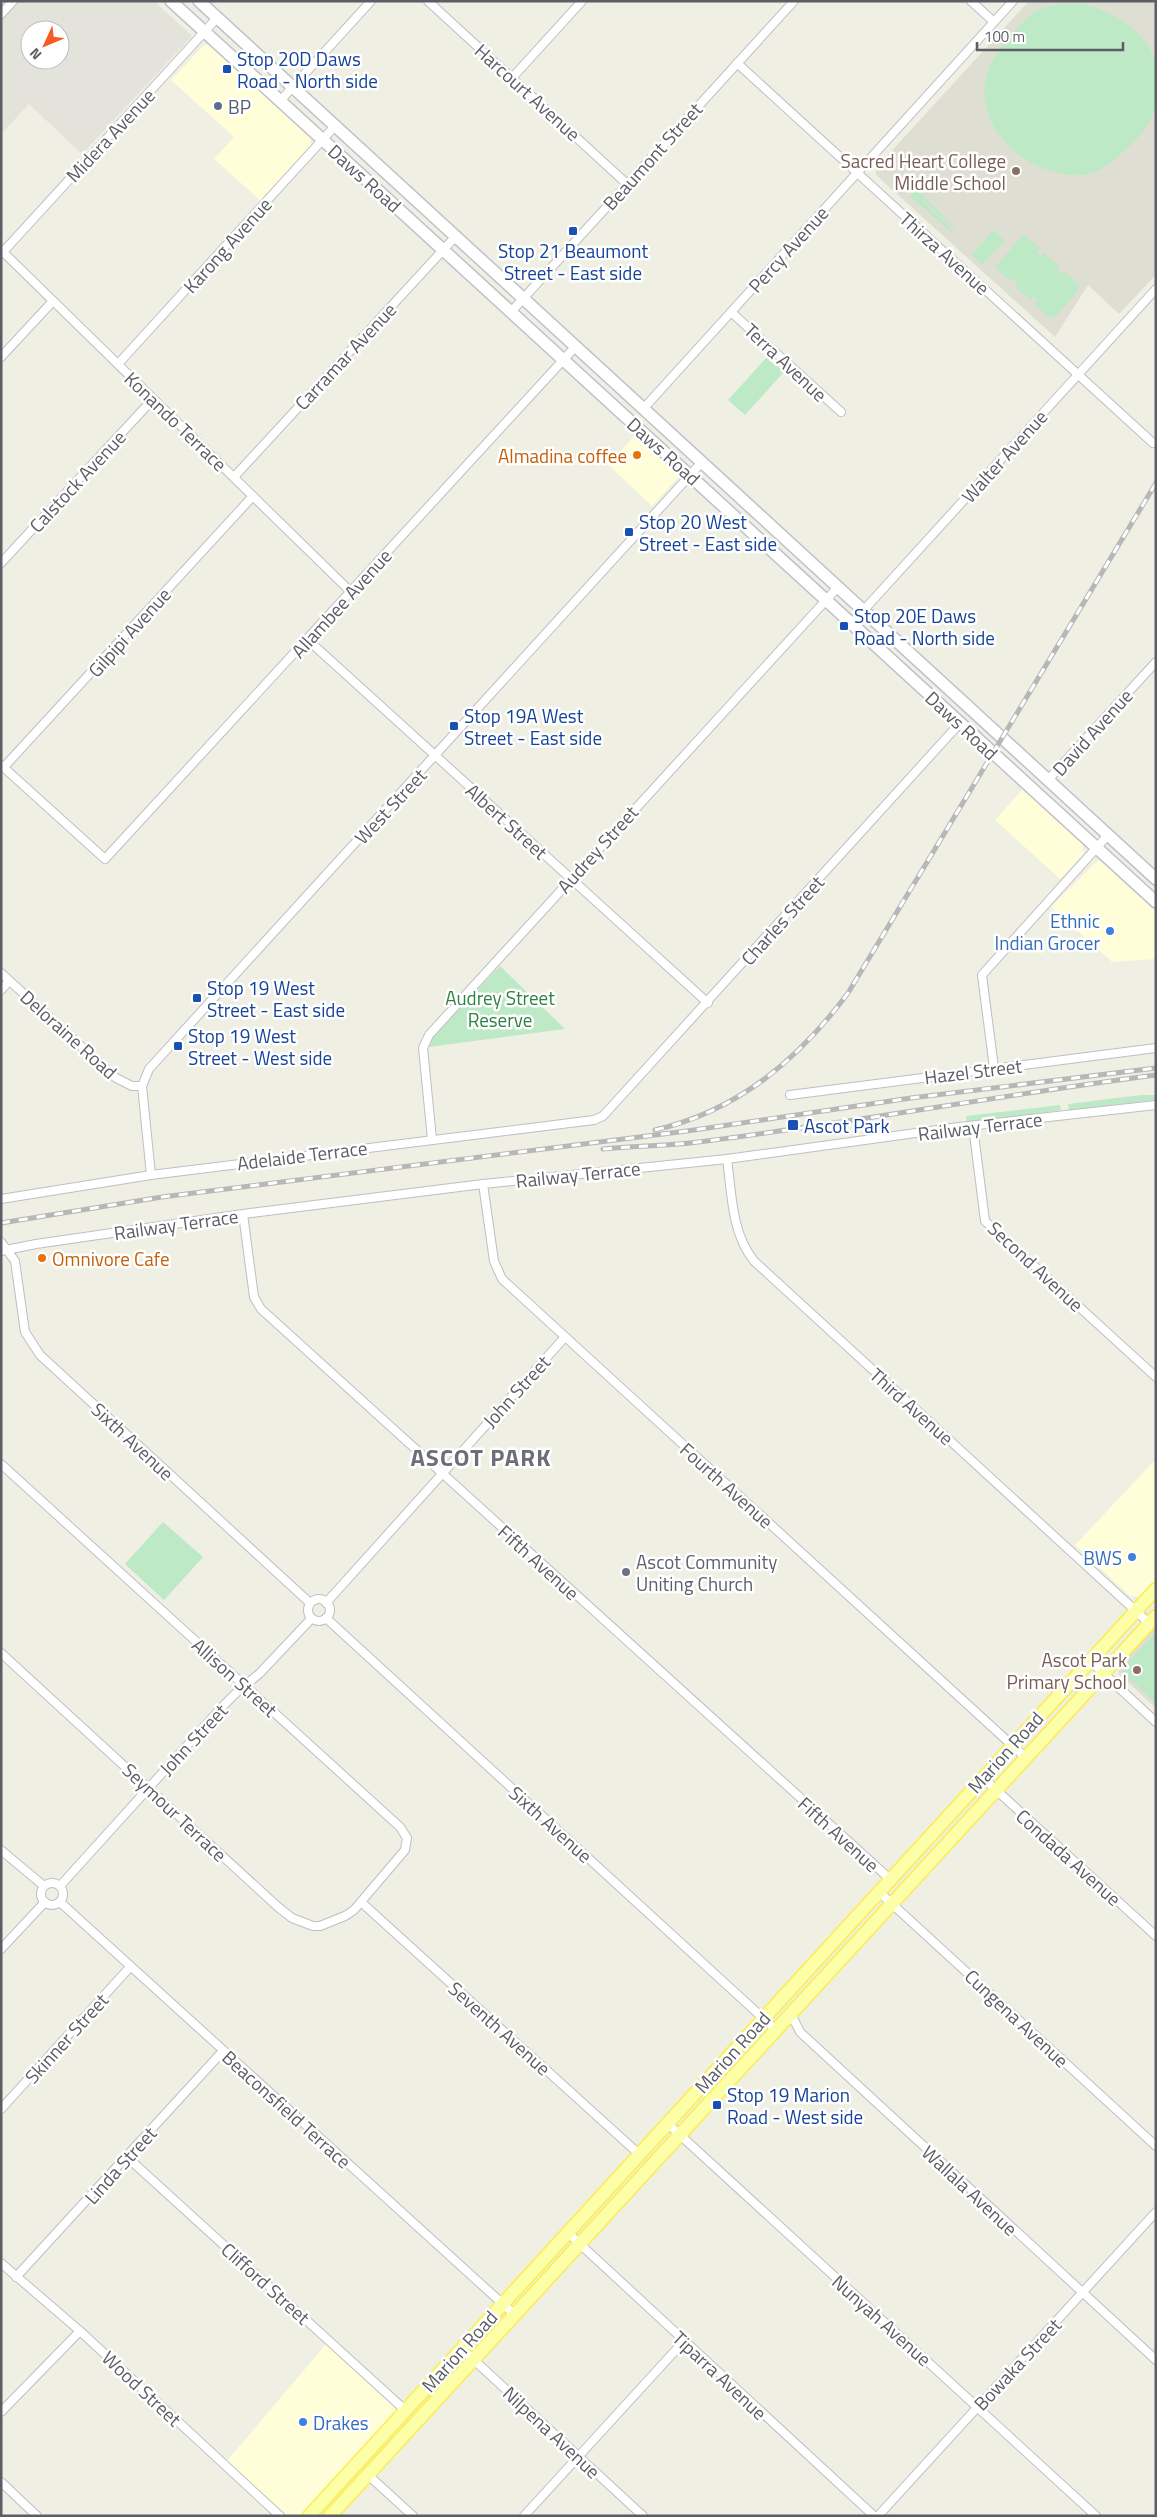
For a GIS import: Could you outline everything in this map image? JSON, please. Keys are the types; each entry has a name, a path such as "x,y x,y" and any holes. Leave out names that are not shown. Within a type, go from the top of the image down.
{"main road":[{"name":"Daws Road","path":"171,1 1156,902"},
{"name":"Daws Road","path":"198,1 524,297 1156,878"},
{"name":"Marion Road","path":"309,2516 982,1777 1156,1589"},
{"name":"Marion Road","path":"330,2516 1153,1620"},
{"path":"405,2410 407,2416 406,2432"}],"street":[{"path":"1,14 13,1"},
{"path":"280,101 371,1"},
{"name":"Harcourt Avenue","path":"428,1 627,184"},
{"path":"512,78 582,1"},
{"name":"Beaumont Street","path":"511,312 794,1"},
{"path":"971,1 994,22"},
{"name":"Percy Avenue","path":"644,408 1013,1"},
{"name":"Midera Avenue","path":"2,251 217,18"},
{"name":"Thirza Avenue","path":"737,63 1152,442"},
{"name":"Karong Avenue","path":"118,364 335,126"},
{"name":"Carramar Avenue","path":"234,477 456,236"},
{"name":"Konando Terrace","path":"2,251 351,592"},
{"name":"Walter Avenue","path":"852,623 1156,289"},
{"path":"1,357 53,301"},
{"name":"Terra Avenue","path":"731,312 841,412"},
{"name":"Allambee Avenue","path":"3,766 105,859 576,346"},
{"name":"Calstock Avenue","path":"1,563 153,398"},
{"name":"West Street","path":"142,1086 144,1077 157,1060 702,462"},
{"name":"Gilpipi Avenue","path":"3,766 253,496"},
{"name":"Audrey Street","path":"432,1139 423,1048 429,1035 570,878 838,587"},
{"name":"Albert Street","path":"308,640 708,1003"},
{"name":"David Avenue","path":"1048,780 1156,662"},
{"name":"Charles Street","path":"602,1116 708,1003 960,722"},
{"path":"994,1068 982,975 1108,835"},
{"name":"Deloraine Road","path":"1,973 116,1078 132,1086 142,1086"},
{"path":"1,990 9,981"},
{"name":"Hazel Street","path":"790,1095 1156,1048"},
{"path":"142,1086 151,1174"},
{"name":"Railway Terrace","path":"5,1250 244,1214 483,1184 728,1159 973,1126 1156,1105"},
{"name":"Adelaide Terrace","path":"1,1199 151,1174 594,1120 602,1116"},
{"name":"Second Avenue","path":"973,1126 985,1221 1156,1377"},
{"name":"Third Avenue","path":"728,1159 737,1230 743,1247 754,1261 1136,1610 1153,1620"},
{"name":"Fourth Avenue","path":"483,1184 494,1261 502,1279 1025,1758"},
{"name":"Fifth Avenue","path":"244,1214 254,1297 261,1309 890,1879"},
{"path":"1,1242 5,1250"},
{"name":"Sixth Avenue","path":"5,1250 17,1269 25,1332 40,1355 310,1603"},
{"name":"John Street","path":"326,1603 565,1337"},
{"name":"Allison Street","path":"1,1464 405,1832 408,1838 405,1850 361,1902"},
{"path":"318,1599 326,1603 330,1610 326,1618 320,1621 311,1618 307,1610 310,1603 318,1599"},
{"name":"John Street","path":"60,1886 221,1708 259,1674 311,1618"},
{"name":"Sixth Avenue","path":"326,1618 776,2030"},
{"name":"Seymour Terrace","path":"1,1653 292,1918 320,1926 349,1914 361,1902"},
{"path":"1089,1660 1156,1722"},
{"name":"Condada Avenue","path":"982,1777 1156,1936"},
{"path":"1,1850 44,1886"},
{"path":"53,1883 60,1886 63,1894 60,1902 53,1905 45,1902 41,1894 44,1886 53,1883"},
{"name":"Cungena Avenue","path":"878,1891 1156,2146"},
{"path":"1,1949 45,1902"},
{"name":"Beaconsfield Terrace","path":"60,1902 515,2315"},
{"name":"Seventh Avenue","path":"361,1902 639,2154"},
{"name":"Skinner Street","path":"1,2109 130,1967"},
{"name":"Wallala Avenue","path":"791,2014 800,2032 1156,2360"},
{"name":"Linda Street","path":"16,2277 127,2158 222,2051"},
{"name":"Nunyah Avenue","path":"667,2123 1096,2516"},
{"name":"Clifford Street","path":"127,2158 405,2410"},
{"name":"Bowaka Street","path":"878,2516 1156,2212"},
{"name":"Tiparra Avenue","path":"567,2232 874,2516"},
{"name":"Wood Street","path":"1,2263 80,2331 280,2516"},
{"path":"1,2412 80,2331"},
{"path":"524,2516 684,2341"},
{"name":"Nilpena Avenue","path":"461,2348 643,2516"},
{"path":"367,2474 413,2516"},
{"path":"1,2482 38,2516"}],"shaded area":[{"path":"18,1 154,1 192,36 82,154 29,104 1,134 1,20"},
{"name":"Sacred Heart College Middle School","path":"1029,1 1156,1 1156,275 1119,314 1088,285 1055,337 876,175 876,168"},
{"path":"211,44 310,135 311,145 261,201 214,159 234,137 171,80 204,45"},
{"path":"636,434 676,471 678,478 652,506 608,465"},
{"path":"1023,789 1082,843 1084,853 1060,879 995,820"},
{"path":"1098,860 1103,862 1156,910 1156,959 1112,962 1051,907"},
{"path":"1154,1461 1156,1463 1156,1581 1140,1597 1130,1596 1075,1545"},
{"name":"Ascot Park Primary School","path":"1156,1626 1156,1708 1119,1674 1118,1666"},
{"path":"328,2342 402,2413 305,2516 285,2516 226,2462"}],"green space":[{"path":"1082,3 1104,11 1126,23 1144,40 1151,50 1156,64 1156,101 1154,113 1146,127 1118,156 1093,173 1073,175 1052,171 1033,164 1007,144 989,118 984,90 986,76 998,51 1029,16 1037,10 1048,7"},
{"path":"917,189 955,227 923,202 953,230 951,232 910,196"},
{"path":"994,230 1005,241 982,265 971,255"},
{"path":"1024,234 1040,248 1037,252 1041,256 1044,253 1060,268 1058,271 1061,274 1064,271 1080,286 1077,289 1078,291 1055,317 1053,315 1050,318 1034,304 1037,300 1034,297 1030,300 1014,286 1018,282 1014,278 1010,281 995,267"},
{"path":"767,357 784,372 745,415 728,400"},
{"name":"Audrey Street Reserve","path":"500,966 565,1029 428,1047 431,1038"},
{"path":"1141,1095 1156,1095 1156,1100 1069,1110 1068,1104"},
{"path":"1060,1105 1061,1110 967,1123 966,1116"},
{"path":"163,1522 203,1557 164,1600 125,1564"},
{"name":"Ascot Park Primary School","path":"1156,1632 1156,1704 1121,1670"}],"railway":[{"path":"655,1130 713,1110 740,1096 764,1079 809,1040 848,993 1156,483"},
{"path":"1,1223 162,1197 687,1131 911,1098 1156,1068"},
{"path":"603,1149 679,1144 748,1135 1156,1075"}],"place":[{"name":"Stop 20D Daws Road - North side","path":"227,69"},
{"name":"BP","path":"218,106"},
{"name":"Sacred Heart College Middle School","path":"1016,171"},
{"name":"Stop 21 Beaumont Street - East side","path":"573,231"},
{"name":"Almadina coffee","path":"637,455"},
{"name":"Stop 20 West Street - East side","path":"629,532"},
{"name":"Stop 20E Daws Road - North side","path":"844,626"},
{"name":"Stop 19A West Street - East side","path":"454,726"},
{"name":"Ethnic Indian Grocer","path":"1110,931"},
{"name":"Stop 19 West Street - East side","path":"197,998"},
{"name":"Stop 19 West Street - West side","path":"178,1046"},
{"name":"Ascot Park","path":"793,1125"},
{"name":"Omnivore Cafe","path":"42,1258"},
{"name":"BWS","path":"1132,1557"},
{"name":"Ascot Community Uniting Church","path":"626,1572"},
{"name":"Ascot Park Primary School","path":"1137,1670"},
{"name":"Stop 19 Marion Road - West side","path":"717,2105"},
{"name":"Drakes","path":"303,2422"}],"district":[{"name":"ASCOT PARK","path":"481,1457"}]}
